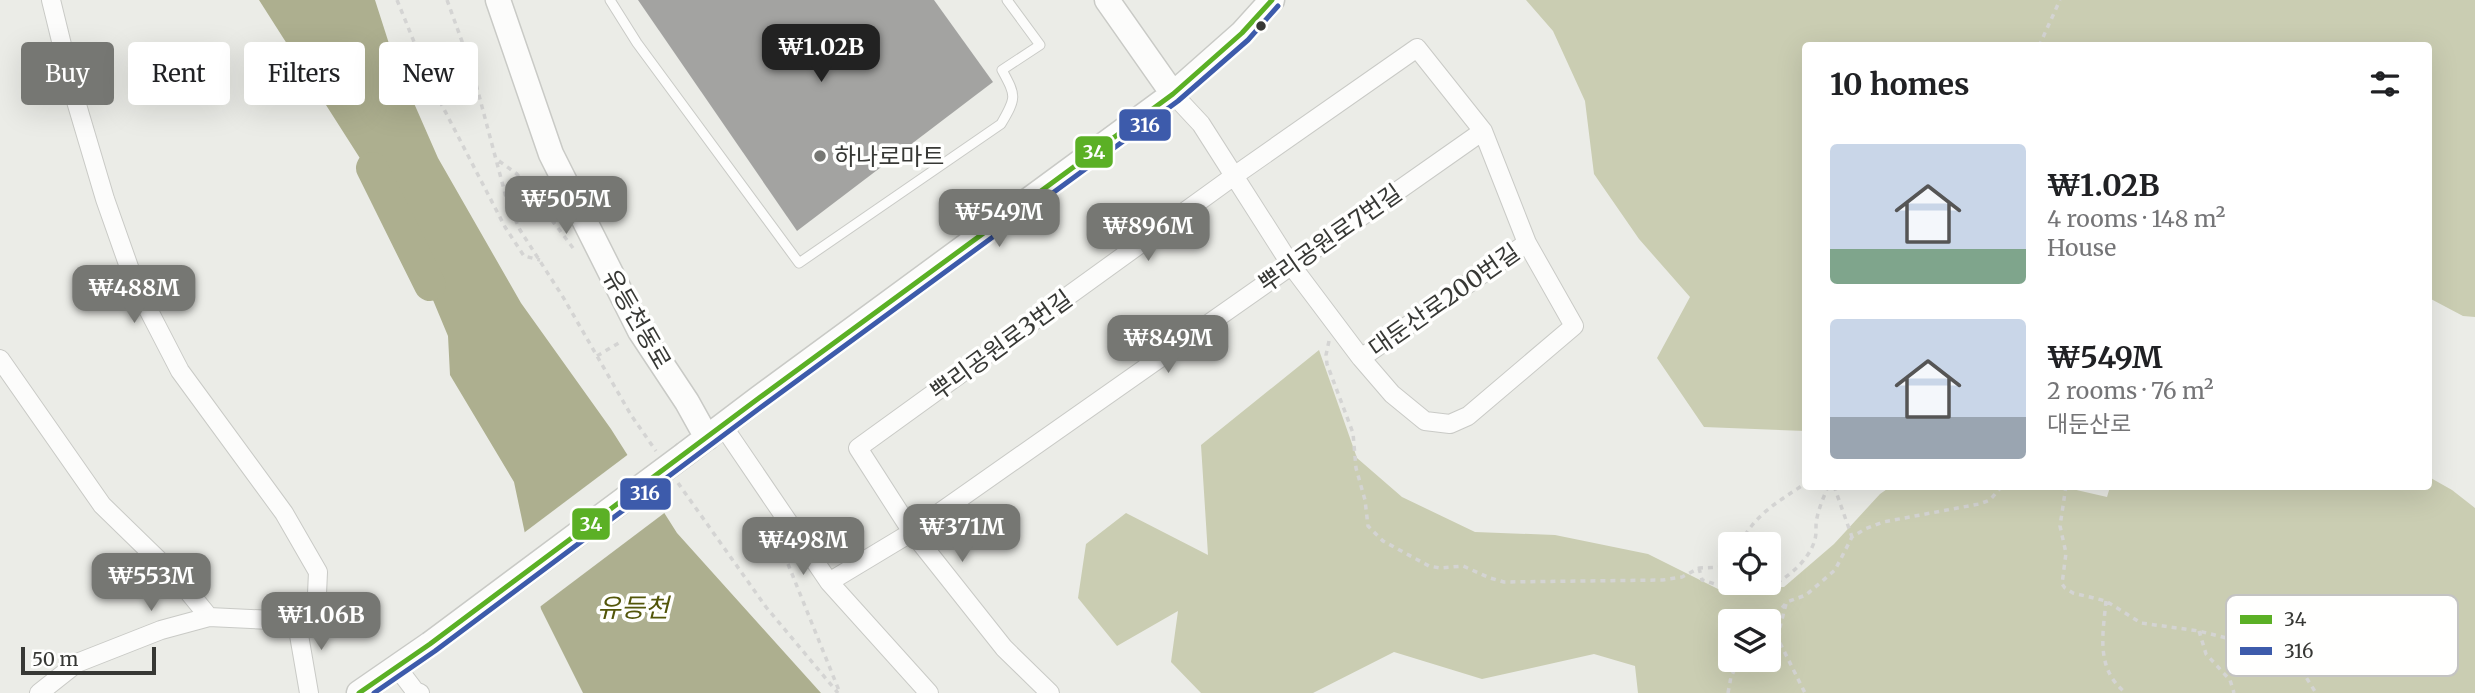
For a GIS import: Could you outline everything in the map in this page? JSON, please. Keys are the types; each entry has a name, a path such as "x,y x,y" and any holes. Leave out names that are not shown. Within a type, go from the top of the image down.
{"main road":[{"name":"유등천동로","path":"498,0 551,154 640,331 687,402 715,432"},
{"path":"1107,0 1173,94"},
{"path":"359,693 430,644 1173,94 1205,69 1272,0"}],"street":[{"path":"39,693 77,663 160,630 209,617 294,621 310,610 317,594 318,572 284,513 180,371 135,284 105,199 75,98 51,0"},
{"name":"대둔산로200번길","path":"1173,94 1201,124 1291,265 1361,358 1392,394 1425,421 1450,424 1468,416 1574,326 1527,243 1483,131 1417,48"},
{"name":"뿌리공원로3번길","path":"912,532 858,448 1234,176 1417,48"},
{"name":"뿌리공원로7번길","path":"829,582 912,532 1483,131"},
{"name":"대둔산로200번길","path":"1361,358 1527,243"},
{"path":"0,359 102,505 178,579 209,617"},
{"path":"715,432 829,582 929,693"},
{"path":"912,532 1004,648 1050,693"},
{"path":"294,621 309,693"},
{"path":"396,666 417,692"}],"lane":[{"path":"610,0 637,43 799,262 1002,124 1012,107 1014,92 1002,70 1040,45 1007,0"}],"path":[{"path":"397,0 432,86 505,227 524,256 540,260"},
{"path":"447,0 472,69 507,201 520,230"},
{"path":"2041,42 2060,0"},
{"path":"497,160 517,174 576,252"},
{"path":"1337,325 1327,346 1327,365 1353,433 1356,468 1365,500 1368,526 1382,541 1429,566 1463,566 1504,582 1663,580 1682,577 1699,569 1718,569"},
{"path":"597,356 640,331"},
{"path":"1746,532 1758,516 1802,486"},
{"path":"1699,569 1702,580 1751,591 1792,572 1808,557 1815,540 1817,517 1827,490"},
{"path":"1835,490 1852,537"},
{"path":"1781,609 1787,602 1806,594 1835,570 1852,537 1883,522 1979,504 1990,500 1999,490"},
{"path":"2065,490 2060,526 2066,553 2062,584 2065,588 2073,593 2106,601 2141,623 2199,631 2226,638"},
{"path":"789,564 840,693"},
{"path":"2106,601 2102,654 2111,677 2126,693"},
{"path":"1787,602 1779,641 1805,693"},
{"path":"2199,631 2206,654 2226,676"},
{"path":"1728,693 1733,672"},
{"path":"2226,676 2234,693"},
{"path":"2305,676 2316,693"}],"shaded area":[{"path":"1526,0 2475,0 2475,317 2463,316 2432,300 2432,42 1802,42 1802,431 1704,427 1657,358 1690,297 1639,239 1594,174 1585,101 1553,31"},
{"path":"1319,350 1357,458 1402,497 1475,532 1555,535 1648,554 1718,589 1718,595 1781,595 1781,587 1834,544 1886,490 2076,490 2107,497 2109,490 2432,490 2432,479 2475,508 2475,693 1638,693 1635,666 1594,654 1482,679 1394,652 1313,693 1201,693 1171,662 1178,611 1117,646 1078,598 1086,544 1126,513 1208,555 1201,445"}],"water":[{"name":"유등천","path":"259,0 375,0 388,42 379,42 379,105 415,105 438,158 521,303 611,429 677,533 821,693 583,693 541,609 514,482 450,375 448,336 400,221 326,105 365,105 365,42 286,42"}],"pier":[{"path":"630,453 667,511 537,609 521,535"}],"building":[{"name":"하나로마트","path":"638,0 934,0 993,82 797,231"}],"waterway":[{"name":"유등천","path":"372,168 430,285"}],"transit line":[{"name":"34","path":"359,693 430,644 1173,94 1242,33 1272,0"},
{"name":"316","path":"374,693 435,651 1178,101 1248,40 1278,6"}],"place":[{"name":"하나로마트","path":"820,156"}]}
